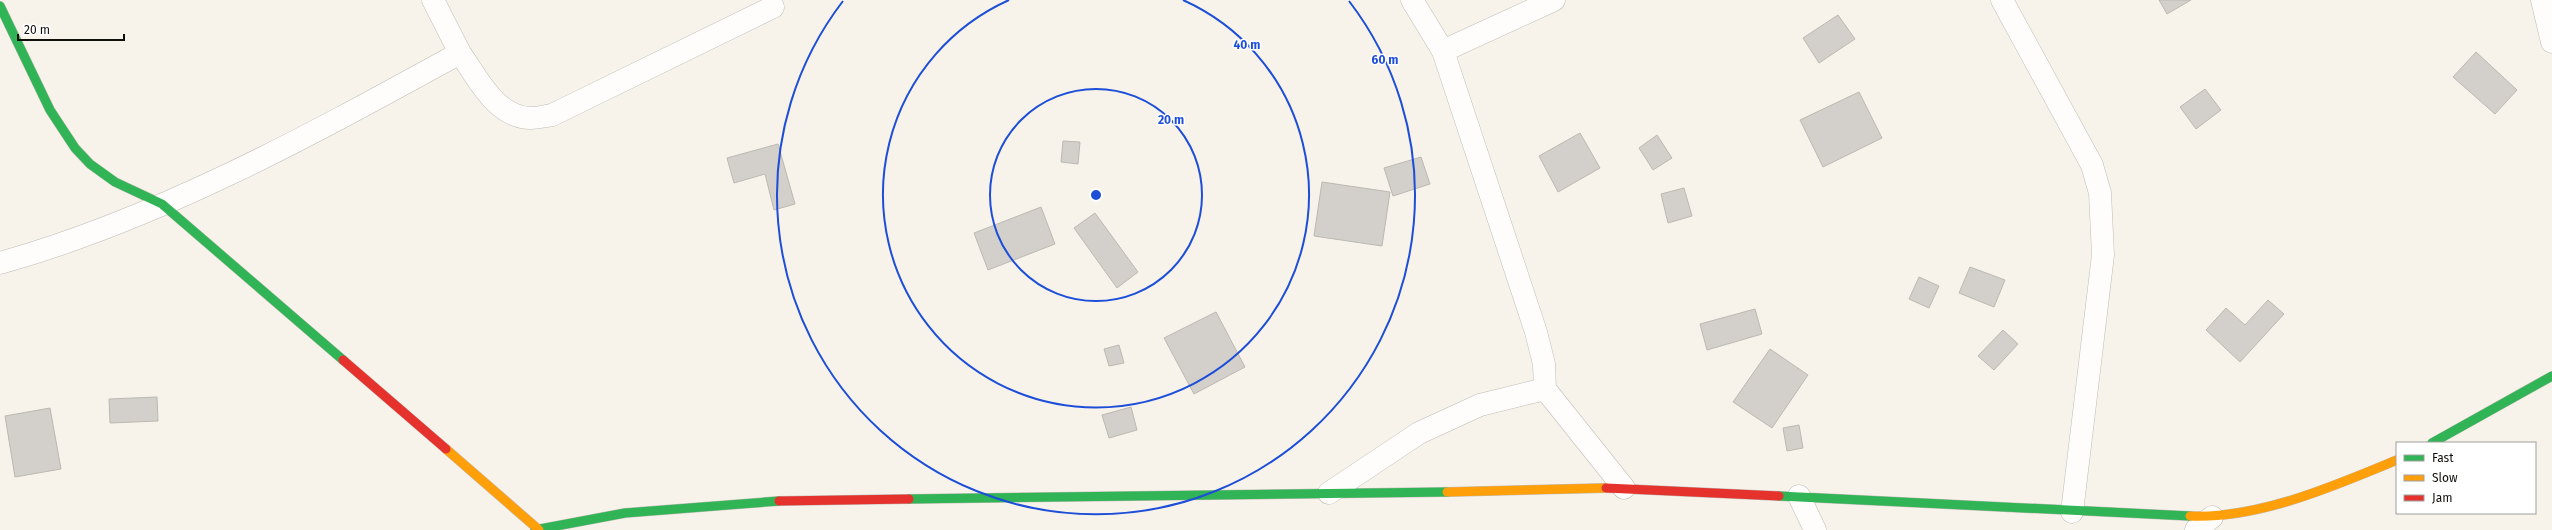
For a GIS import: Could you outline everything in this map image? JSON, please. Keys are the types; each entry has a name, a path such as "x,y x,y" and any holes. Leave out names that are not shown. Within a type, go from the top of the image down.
{"street":[{"path":"433,0 460,53 492,99 511,113 530,118 552,115 773,7"},
{"path":"1412,0 1443,51 1536,332 1544,364 1545,389 1624,488"},
{"path":"1443,51 1554,0"},
{"path":"2002,0 2092,165 2100,193 2103,255 2072,512"},
{"path":"2542,0 2552,42"},
{"path":"0,6 48,108 90,164 117,184 162,204 538,530 625,513 791,500 1476,492 1624,488 1799,496 2072,512 2204,524 2324,490 2396,460"},
{"path":"0,263 110,226 162,204 315,132 460,53"},
{"path":"2434,442 2552,376"},
{"path":"1329,493 1419,433 1480,405 1545,389"},
{"path":"1799,496 1815,530"}],"building":[{"path":"2159,0 2191,0 2167,14"},
{"path":"1838,15 1855,39 1819,63 1803,38"},
{"path":"2476,52 2517,90 2495,114 2453,77"},
{"path":"2205,89 2221,110 2196,129 2180,107"},
{"path":"1859,92 1882,138 1823,167 1800,120"},
{"path":"1580,133 1600,168 1558,192 1539,156"},
{"path":"1657,135 1672,158 1653,170 1639,148"},
{"path":"1063,141 1080,142 1078,164 1061,162"},
{"path":"778,144 795,204 774,210 765,174 734,183 727,158"},
{"path":"1421,157 1430,184 1393,196 1384,168"},
{"path":"1322,182 1390,192 1382,246 1314,236"},
{"path":"1684,188 1692,216 1668,223 1661,194"},
{"path":"1041,207 1055,244 988,270 974,233"},
{"path":"1095,213 1138,272 1117,288 1074,228"},
{"path":"1970,267 2005,280 1994,307 1959,293"},
{"path":"1919,277 1939,286 1929,308 1909,299"},
{"path":"2268,300 2284,314 2240,362 2206,330 2226,308 2245,325"},
{"path":"1755,309 1762,334 1707,350 1700,324"},
{"path":"1216,312 1245,367 1194,394 1164,338"},
{"path":"2003,330 2018,344 1994,370 1978,356"},
{"path":"1119,345 1124,363 1109,366 1104,349"},
{"path":"1770,349 1808,375 1772,428 1733,402"},
{"path":"157,397 158,421 110,423 109,399"},
{"path":"1131,407 1137,430 1109,438 1102,415"},
{"path":"50,408 61,469 15,477 5,416"},
{"path":"1799,425 1803,448 1787,451 1783,428"}],"traffic: fast":[{"path":"0,6 50,110 75,148 90,164 115,182 162,204 343,360"},
{"path":"2434,442 2552,376"},
{"path":"909,499 1447,492"},
{"path":"1779,496 2190,516"},
{"path":"535,530 625,513 779,501"}],"traffic: slow":[{"path":"446,449 539,530"},
{"path":"2190,516 2216,516 2243,512 2296,499 2396,460"},
{"path":"1447,492 1606,488"}],"traffic: jam":[{"path":"343,360 446,449"},
{"path":"1606,488 1779,496"},
{"path":"779,501 909,499"}]}
